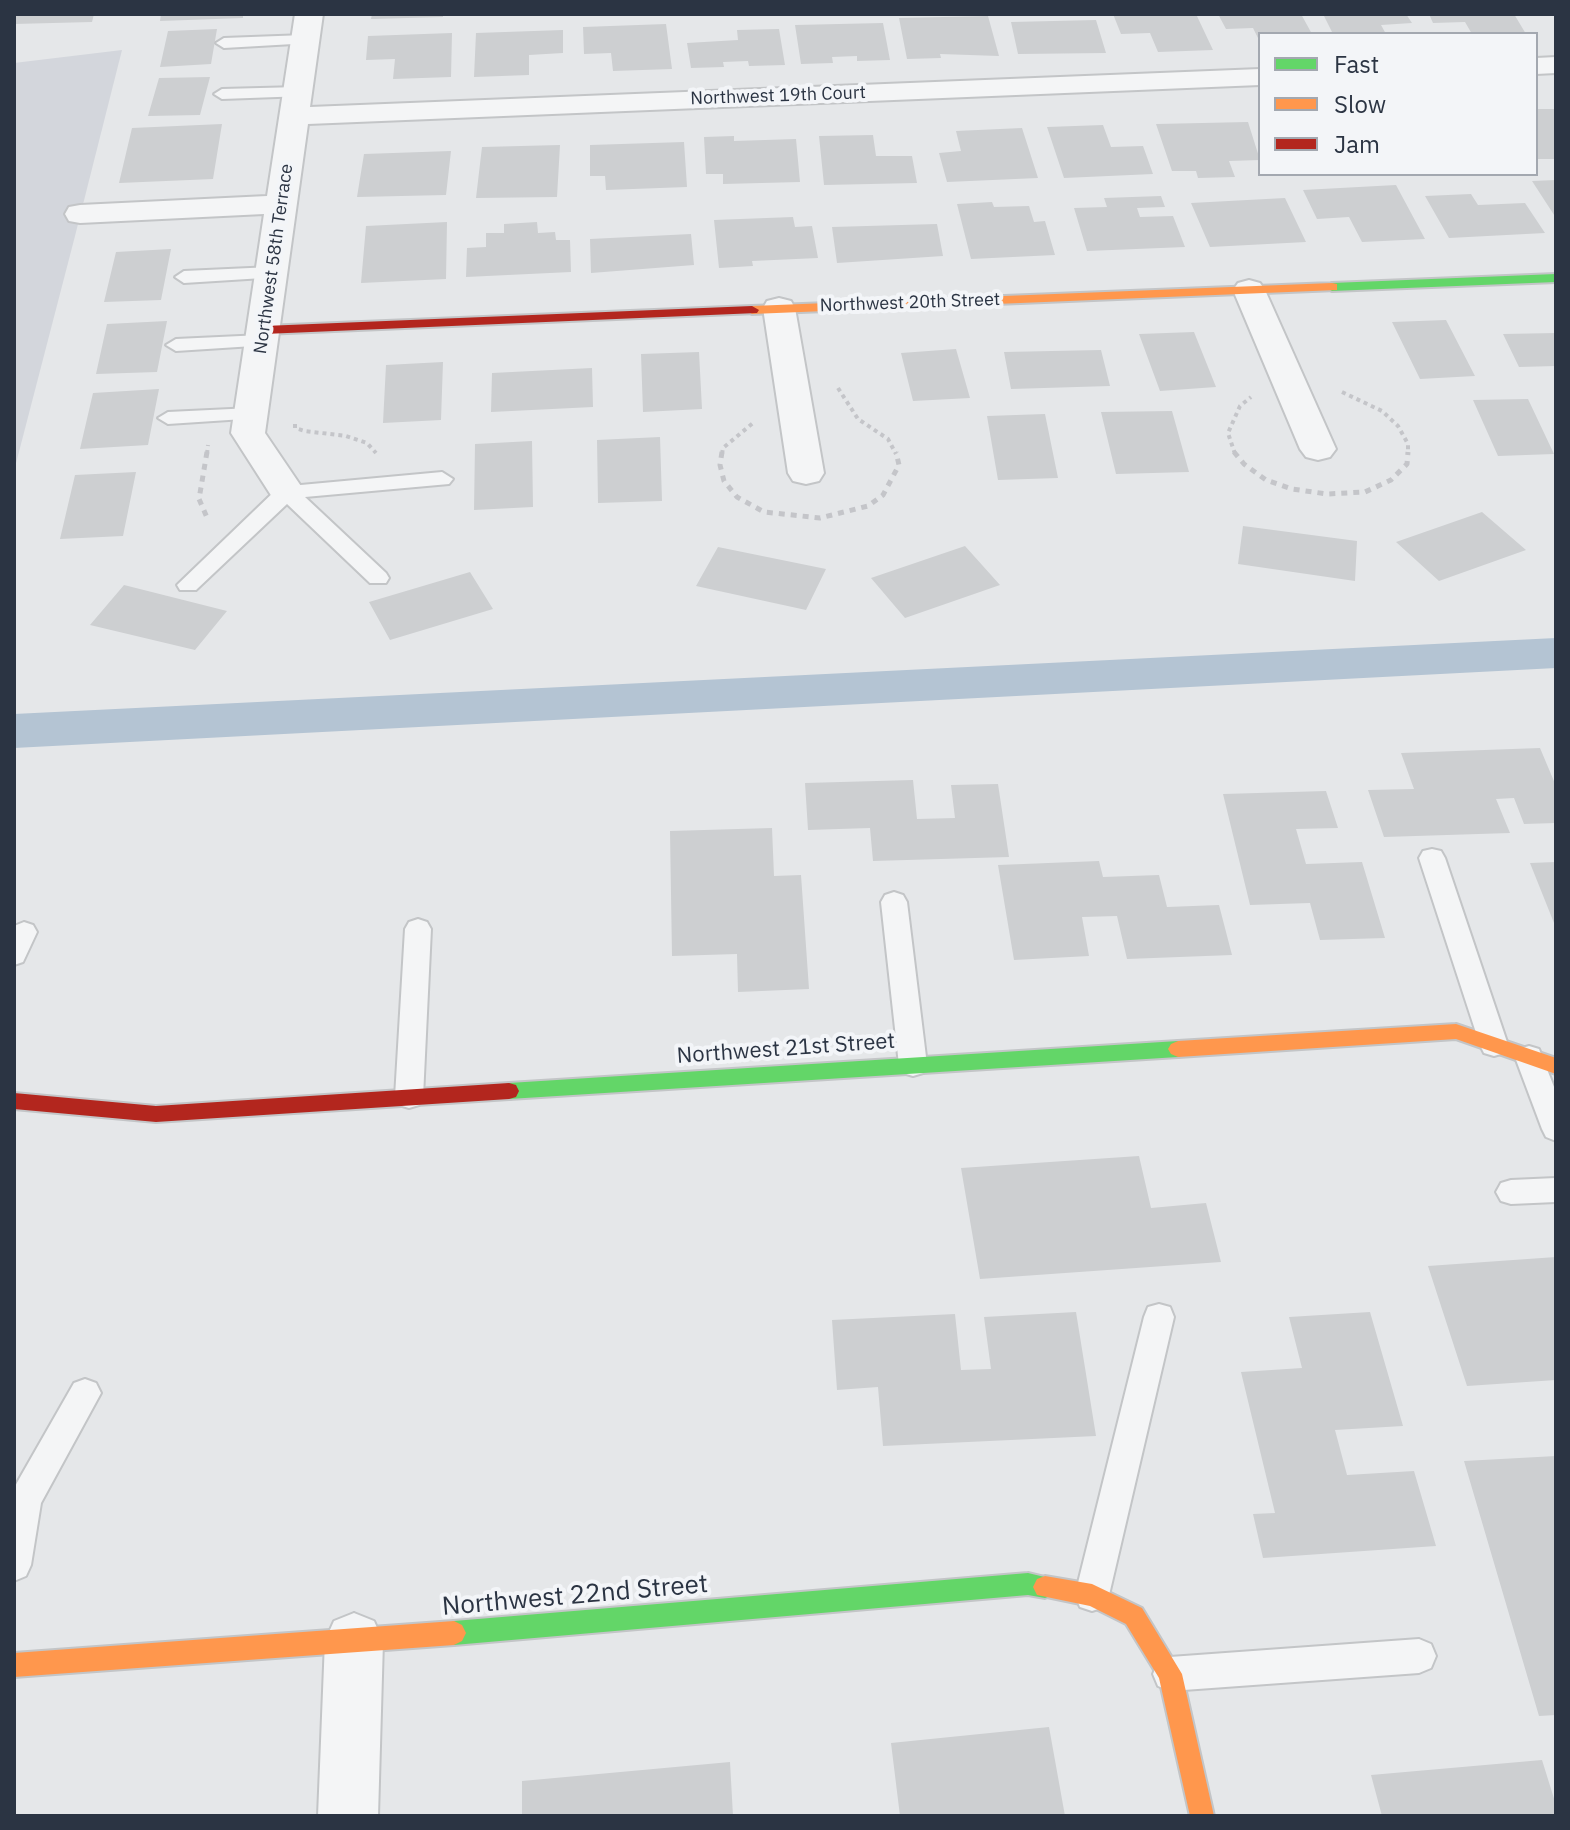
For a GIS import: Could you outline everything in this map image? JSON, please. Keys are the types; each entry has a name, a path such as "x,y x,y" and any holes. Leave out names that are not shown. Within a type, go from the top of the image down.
{"street":[{"name":"Northwest 58th Terrace","path":"287,492 248,433 307,27"},
{"name":"Northwest 19th Court","path":"297,104 1258,77"},
{"path":"80,214 283,204"},
{"name":"Northwest 20th Street","path":"263,335 779,308 1556,278"},
{"path":"1249,290 1318,449"},
{"path":"779,308 803,457"},
{"name":"Northwest 21st Street","path":"14,1101 156,1114 1456,1031 1556,1066"},
{"name":"Northwest 22nd Street","path":"14,1665 354,1641 1028,1584 1092,1595 1134,1616 1170,1674"},
{"path":"348,1816 354,1641"},
{"path":"1170,1674 1202,1816"}],"lane":[{"path":"224,43 307,27"},
{"path":"222,94 297,104"},
{"path":"184,277 272,273"},
{"path":"176,345 263,335"},
{"path":"168,418 252,414"},
{"path":"188,585 287,492 442,479"},
{"path":"287,492 378,578"},
{"path":"1432,858 1494,1045"},
{"path":"894,902 913,1065"},
{"path":"409,1097 418,929"},
{"path":"1529,1057 1556,1129"},
{"path":"1511,1192 1556,1190"},
{"path":"1092,1595 1159,1317"},
{"path":"14,1565 25,1500 85,1393"},
{"path":"1170,1674 1419,1656"}],"path":[{"path":"803,457 777,442 754,422 723,448 720,465 724,481 737,497 764,512 820,518 868,506 883,495 893,481 899,465 896,452 888,439 858,419 844,401 834,379"},
{"path":"1334,383 1344,394 1382,411 1398,426 1408,444 1407,464 1391,480 1365,492 1327,494 1292,489 1266,480 1244,464 1233,451 1228,433 1240,406 1256,390 1291,389 1334,383"},
{"path":"212,415 199,499 205,517 223,533 237,539"},
{"path":"295,421 295,428 346,436 367,443 378,455 380,484"}],"shaded area":[{"path":"122,50 75,236 14,471 14,63"}],"building":[{"path":"14,14 94,14 92,22 14,24"},
{"path":"161,14 243,14 243,18 160,21"},
{"path":"372,14 443,14 443,17 371,19"},
{"path":"1113,14 1196,14 1213,50 1158,52 1150,33 1121,34"},
{"path":"1218,14 1301,14 1311,32 1258,32 1258,38 1253,28 1226,29"},
{"path":"1323,14 1406,14 1412,23 1381,25 1385,32 1332,32"},
{"path":"1429,14 1514,14 1525,32 1471,32 1465,22 1433,23"},
{"path":"988,16 999,56 940,54 941,58 907,59 899,18"},
{"path":"1096,20 1106,53 1018,54 1011,22"},
{"path":"883,23 890,60 857,61 857,56 832,57 833,63 801,64 795,25"},
{"path":"666,24 672,69 613,71 611,53 584,54 583,27"},
{"path":"217,29 211,64 160,67 168,31"},
{"path":"779,29 785,65 749,66 748,61 723,62 724,67 691,68 687,43 738,40 737,30"},
{"path":"563,30 563,53 529,55 529,75 474,77 476,33"},
{"path":"452,33 451,77 393,79 395,59 366,60 368,36"},
{"path":"210,77 200,115 148,116 159,78"},
{"path":"1538,109 1556,109 1556,159 1538,159"},
{"path":"1248,122 1258,160 1229,161 1235,177 1198,178 1196,171 1172,171 1156,124"},
{"path":"222,124 213,179 119,183 132,128"},
{"path":"1103,125 1111,147 1143,146 1153,174 1064,178 1047,127"},
{"path":"1022,128 1038,178 947,182 939,153 961,151 956,131"},
{"path":"873,135 876,156 912,156 917,183 824,185 819,136"},
{"path":"734,136 734,141 796,139 800,182 723,184 723,174 706,174 704,137"},
{"path":"684,142 687,187 606,190 605,176 590,176 590,145"},
{"path":"560,145 557,197 476,198 482,147"},
{"path":"451,151 446,195 357,197 364,154"},
{"path":"1556,180 1556,218 1532,181"},
{"path":"1396,185 1425,239 1362,242 1349,217 1317,219 1303,190"},
{"path":"1471,194 1478,205 1525,203 1545,233 1449,238 1425,196"},
{"path":"1161,196 1165,207 1137,208 1140,217 1173,216 1185,247 1087,251 1074,208 1107,207 1104,198"},
{"path":"1285,198 1306,242 1210,247 1191,203"},
{"path":"992,202 994,207 1029,206 1034,222 1045,221 1055,255 971,259 957,204"},
{"path":"793,217 795,227 812,226 818,258 752,261 753,266 719,268 714,220"},
{"path":"447,222 446,279 361,283 366,226"},
{"path":"537,222 538,233 555,232 556,240 570,240 571,272 466,277 467,248 486,247 486,233 504,233 504,224"},
{"path":"937,224 943,256 837,263 832,227"},
{"path":"691,234 694,265 591,273 590,239"},
{"path":"171,249 161,300 104,302 116,252"},
{"path":"1446,320 1475,376 1420,379 1392,322"},
{"path":"167,321 157,372 96,374 107,324"},
{"path":"1194,332 1216,387 1160,391 1139,334"},
{"path":"1556,333 1556,366 1519,367 1503,334"},
{"path":"956,349 970,398 913,401 901,353"},
{"path":"1101,350 1110,386 1011,389 1004,352"},
{"path":"699,352 702,409 643,412 641,354"},
{"path":"443,362 441,420 383,423 386,365"},
{"path":"592,368 593,407 491,412 492,373"},
{"path":"159,389 148,445 80,449 93,393"},
{"path":"1528,399 1554,454 1498,456 1473,400"},
{"path":"1172,411 1189,472 1116,474 1101,412"},
{"path":"1045,414 1058,478 998,480 987,416"},
{"path":"660,437 662,501 598,503 597,440"},
{"path":"532,441 533,507 474,510 475,444"},
{"path":"136,472 123,536 60,539 75,475"},
{"path":"1482,512 1526,550 1439,581 1396,542"},
{"path":"1243,526 1357,541 1355,581 1238,564"},
{"path":"965,546 1000,585 905,618 871,578"},
{"path":"718,547 826,569 806,610 696,586"},
{"path":"470,572 493,609 390,640 369,602"},
{"path":"124,585 227,611 195,650 90,625"},
{"path":"1540,748 1556,786 1556,823 1524,824 1514,798 1496,799 1510,833 1384,837 1368,790 1414,789 1401,753"},
{"path":"913,780 917,819 955,818 951,785 998,784 1009,857 873,861 870,828 808,830 805,783"},
{"path":"1326,791 1338,828 1296,829 1306,864 1362,862 1385,938 1320,940 1310,903 1250,905 1223,794"},
{"path":"772,828 774,876 801,875 809,989 738,992 737,954 672,956 670,831"},
{"path":"1099,861 1103,877 1159,875 1167,907 1219,905 1232,955 1127,959 1117,916 1082,917 1089,956 1014,960 998,865"},
{"path":"1556,862 1556,928 1530,863"},
{"path":"1139,1156 1151,1208 1206,1203 1221,1262 980,1279 961,1168"},
{"path":"1556,1257 1556,1380 1467,1386 1428,1266"},
{"path":"1076,1312 1096,1436 883,1446 878,1387 837,1390 832,1320 955,1314 961,1370 991,1369 984,1317"},
{"path":"1370,1312 1403,1426 1335,1430 1347,1475 1414,1471 1436,1546 1263,1558 1253,1514 1275,1513 1241,1372 1302,1368 1289,1317"},
{"path":"1556,1456 1556,1715 1539,1716 1464,1461"},
{"path":"1049,1727 1065,1816 900,1816 891,1743"},
{"path":"1542,1760 1556,1805 1556,1816 1382,1816 1371,1775"},
{"path":"730,1762 733,1816 522,1816 522,1781"}],"waterway":[{"path":"14,731 1556,653"}],"traffic: fast":[{"path":"1332,287 1556,278"},
{"path":"509,1091 1178,1049"},
{"path":"454,1633 1028,1584 1045,1587"}],"traffic: slow":[{"path":"752,310 1332,287"},
{"path":"1178,1049 1456,1031 1556,1066"},
{"path":"1045,1587 1092,1595 1134,1616 1170,1674 1202,1816"},
{"path":"14,1665 454,1633"}],"traffic: jam":[{"path":"264,330 752,310"},
{"path":"14,1101 156,1114 509,1091"}]}
